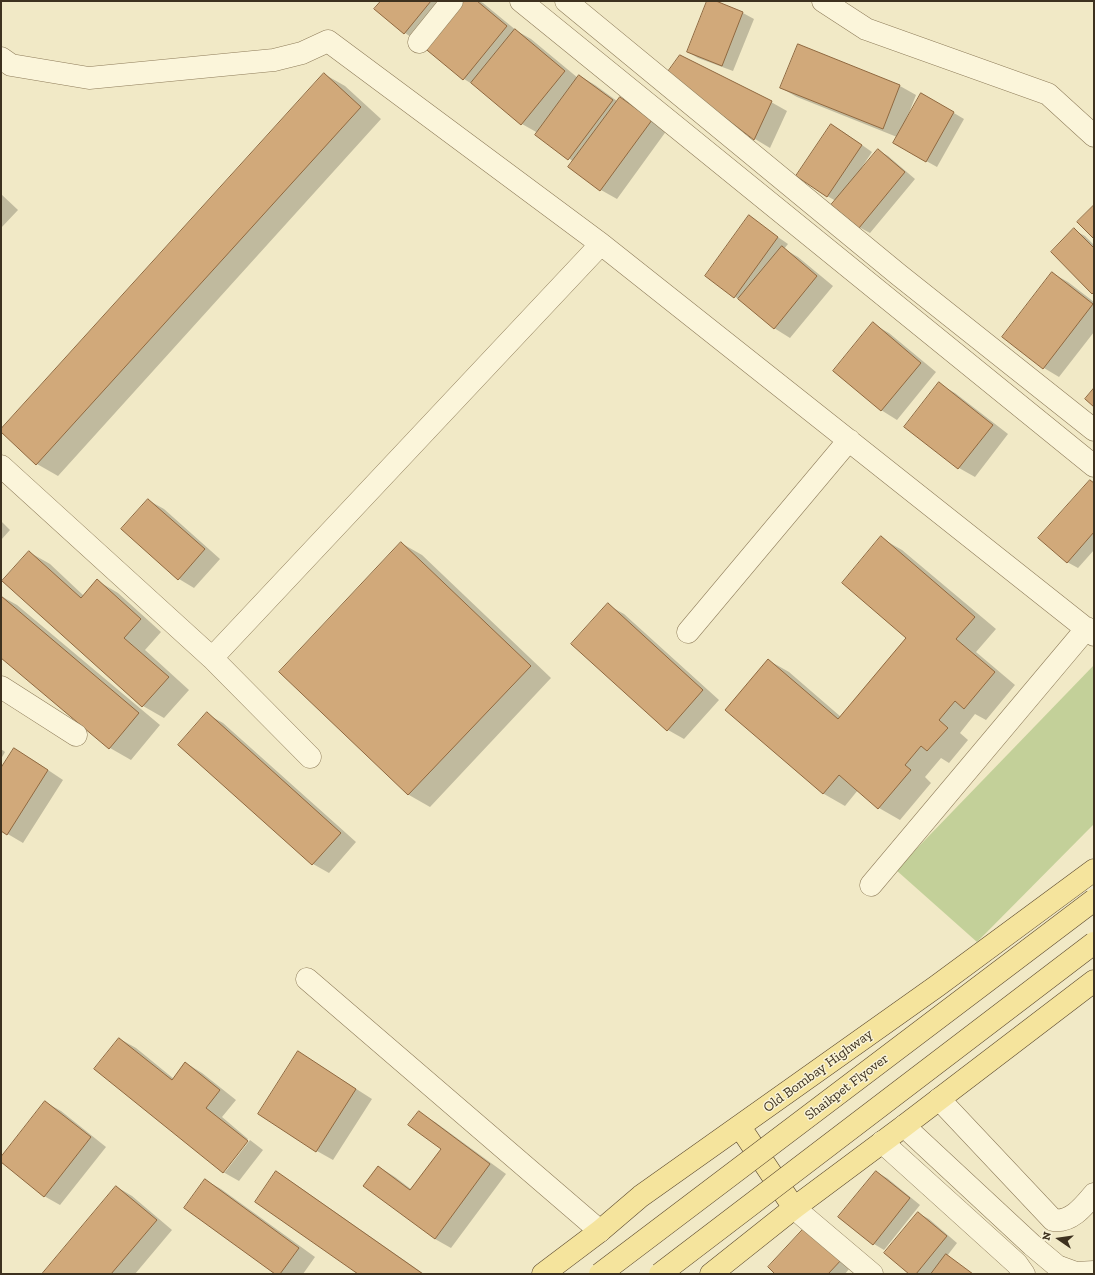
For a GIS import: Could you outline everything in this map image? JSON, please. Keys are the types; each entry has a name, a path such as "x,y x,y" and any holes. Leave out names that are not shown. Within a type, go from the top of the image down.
{"main road":[{"name":"Old Bombay Highway","path":"543,1274 600,1232 641,1196 930,991 1094,870"},
{"name":"Shaikpet Flyover","path":"600,1274 1094,900"},
{"path":"660,1274 1094,943"},
{"path":"711,1274 794,1208 939,1100 1094,981"},
{"path":"740,1127 794,1208"}],"street":[{"path":"419,42 452,1"},
{"path":"521,1 1094,466"},
{"path":"566,1 893,270 1094,430"},
{"path":"823,1 866,28 1048,94 1094,136"},
{"path":"1,58 11,65 89,78 274,60 302,53 328,41 601,244 1090,632 871,885"},
{"path":"212,658 601,244"},
{"path":"688,632 849,440"},
{"path":"1,466 212,658 310,757"},
{"path":"1,687 76,734"},
{"path":"307,979 600,1232"},
{"path":"939,1100 1054,1220 1060,1221 1070,1216 1083,1207 1094,1194"},
{"path":"904,1126 1034,1247 1053,1270 1076,1273 1094,1272"},
{"path":"882,1142 1017,1264 1024,1274"},
{"path":"794,1208 872,1274"}],"green space":[{"path":"1094,665 1094,824 977,942 896,870"}],"building":[{"path":"381,1 431,1 404,34 374,9"},
{"path":"460,1 477,1 507,26 463,80 422,46"},
{"path":"707,1 716,1 743,12 722,66 687,52"},
{"path":"515,29 565,71 521,125 471,83"},
{"path":"798,44 900,85 883,129 780,88"},
{"path":"680,55 772,101 754,140 667,73"},
{"path":"324,73 361,107 36,465 1,432 1,429"},
{"path":"579,75 613,100 568,160 535,135"},
{"path":"921,93 954,112 926,162 893,143"},
{"path":"620,97 652,120 600,191 568,167"},
{"path":"831,124 862,145 827,197 796,176"},
{"path":"878,149 905,172 859,228 831,205"},
{"path":"1094,205 1094,239 1077,222"},
{"path":"749,215 778,237 734,298 705,276"},
{"path":"1074,228 1094,248 1094,292 1092,294 1051,252"},
{"path":"782,246 817,276 774,329 738,299"},
{"path":"1052,272 1093,304 1043,369 1002,337"},
{"path":"873,322 921,363 881,411 833,371"},
{"path":"939,382 993,425 958,469 904,427"},
{"path":"1094,388 1094,407 1085,399"},
{"path":"1090,480 1094,483 1094,532 1067,563 1038,538"},
{"path":"148,499 205,549 178,580 121,529"},
{"path":"881,536 975,617 956,639 995,672 964,709 955,701 939,720 948,728 927,751 921,746 905,765 911,770 878,809 839,775 823,794 725,710 768,659 838,719 906,638 842,583"},
{"path":"401,542 531,666 408,795 279,672"},
{"path":"29,551 81,598 97,579 141,619 124,638 169,677 142,707 2,581"},
{"path":"1,596 139,713 109,749 1,658"},
{"path":"608,603 703,690 667,731 571,644"},
{"path":"207,712 341,833 312,865 178,745"},
{"path":"14,748 48,770 7,835 1,831 1,768"},
{"path":"119,1038 172,1080 185,1062 220,1090 206,1108 248,1141 223,1173 94,1069"},
{"path":"298,1051 356,1089 316,1152 258,1114"},
{"path":"45,1101 91,1137 44,1197 1,1162 1,1157"},
{"path":"419,1111 490,1164 435,1239 363,1186 378,1166 410,1190 441,1149 408,1125"},
{"path":"276,1171 423,1274 358,1274 255,1202"},
{"path":"876,1171 910,1198 873,1245 838,1217"},
{"path":"205,1179 299,1248 280,1274 275,1274 184,1208"},
{"path":"116,1186 157,1220 111,1274 42,1274"},
{"path":"918,1212 947,1236 916,1274 909,1274 884,1253"},
{"path":"808,1224 843,1258 828,1274 775,1274 768,1267"},
{"path":"946,1254 973,1274 931,1274"}]}
